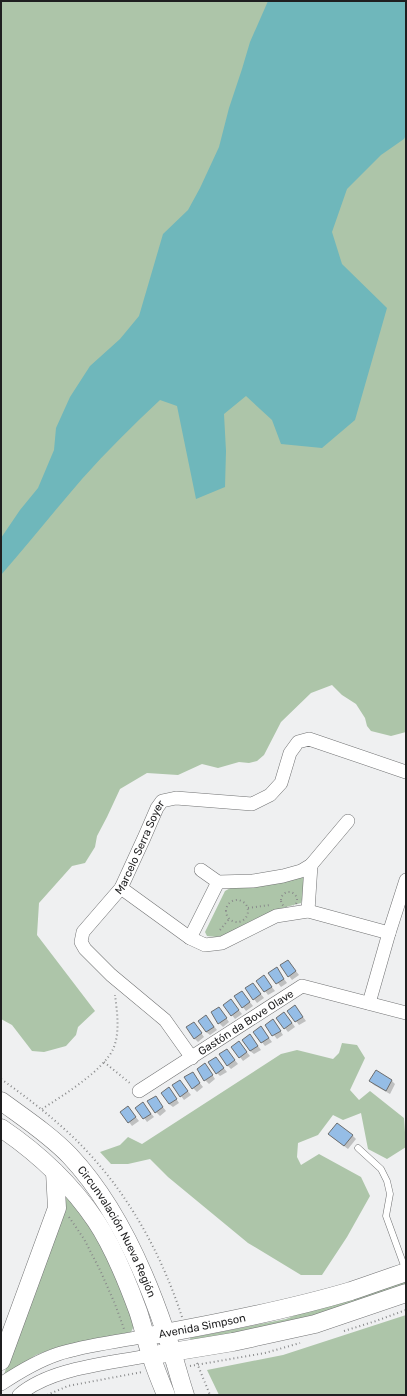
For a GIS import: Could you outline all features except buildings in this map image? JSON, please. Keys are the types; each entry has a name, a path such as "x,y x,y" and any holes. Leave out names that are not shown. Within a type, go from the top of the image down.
{"main road":[{"name":"Circunvalación Nueva Región","path":"1,1101 69,1155 102,1196 137,1259 166,1333 185,1395"},
{"name":"Circunvalación Nueva Región","path":"1,1128 20,1141 55,1172 76,1195 96,1221 131,1293 151,1355 166,1395"},
{"path":"1,1361 57,1208 55,1172"},
{"name":"Avenida Simpson","path":"146,1336 223,1322 298,1305 350,1291 406,1272"},
{"name":"Avenida Simpson","path":"151,1355 233,1342 315,1324 406,1294"}],"street":[{"name":"Marcelo Serra Soyer","path":"111,975 85,949 81,942 83,932 120,888 157,808 162,801 176,798 252,804 270,795 281,783 290,753 298,742 309,739 406,772"},
{"path":"201,870 218,882 253,880 283,876 301,871 311,865 348,821"},
{"path":"308,911 311,865"},
{"path":"369,1003 388,932 406,880"},
{"path":"190,938 218,882"},
{"path":"120,888 190,938 205,945 222,943 276,916 308,911 388,932"},
{"path":"111,975 165,1020 192,1058"},
{"name":"Gastón da Bove Olave","path":"139,1091 302,986 406,1013"},
{"name":"Avenida Simpson","path":"1,1384 19,1372 57,1354 146,1336"},
{"name":"Avenida Simpson","path":"19,1395 45,1379 71,1371 151,1355"}],"lane":[{"path":"358,1148 381,1169 387,1181 390,1194 386,1216 406,1272"}],"path":[{"path":"288,891 293,892 298,899 296,905 291,908 285,907 281,901 283,894 288,891"},
{"path":"236,900 244,902 248,908 247,915 243,920 236,922 229,919 226,913 226,909 230,903 236,900"},
{"path":"277,902 281,901"},
{"path":"248,908 271,904"},
{"path":"216,934 229,919"},
{"path":"42,1109 78,1086 104,1062 114,1047 117,1030 116,1003 111,975"},
{"path":"104,1062 139,1091"},
{"path":"57,1208 64,1211 84,1239 115,1304 127,1340"}],"green space":[{"path":"1,1 406,1 406,732 391,736 371,731 356,704 342,695 332,685 311,693 281,722 264,755 257,761 249,763 239,762 218,768 202,764 178,775 147,773 120,789 97,836 95,847 85,863 72,866 39,903 37,935 95,1011 78,1027 76,1035 66,1046 44,1052 32,1051 12,1025 1,1019"},
{"path":"304,875 308,879 301,903 275,910 224,936 207,936 205,932 225,891 234,886"},
{"path":"342,1043 357,1045 365,1058 350,1090 359,1100 370,1091 404,1118 406,1147 387,1159 368,1149 361,1113 343,1120 333,1115 318,1135 298,1143 297,1157 301,1165 319,1154 361,1177 370,1196 347,1237 322,1275 301,1275 248,1243 168,1177 150,1159 128,1164 111,1164 100,1152 120,1145 128,1137 142,1144 281,1054 297,1050 333,1059 339,1053"},
{"path":"64,1190 93,1227 112,1267 134,1326 131,1332 55,1348 36,1355 4,1375 26,1303"},
{"path":"406,1277 406,1286 290,1324 192,1344 190,1338 286,1319 328,1302"},
{"path":"406,1315 406,1395 219,1395 207,1370 283,1355"}],"water":[{"path":"268,1 406,1 406,135 404,139 381,155 347,189 332,232 342,264 387,308 355,420 322,448 281,444 272,420 246,396 224,414 226,451 225,487 196,499 177,406 160,400 120,438 91,469 1,575 1,538 20,510 38,488 54,450 56,428 70,397 90,366 120,339 139,316 163,234 188,210 200,188 219,147 229,108 250,42"}]}
